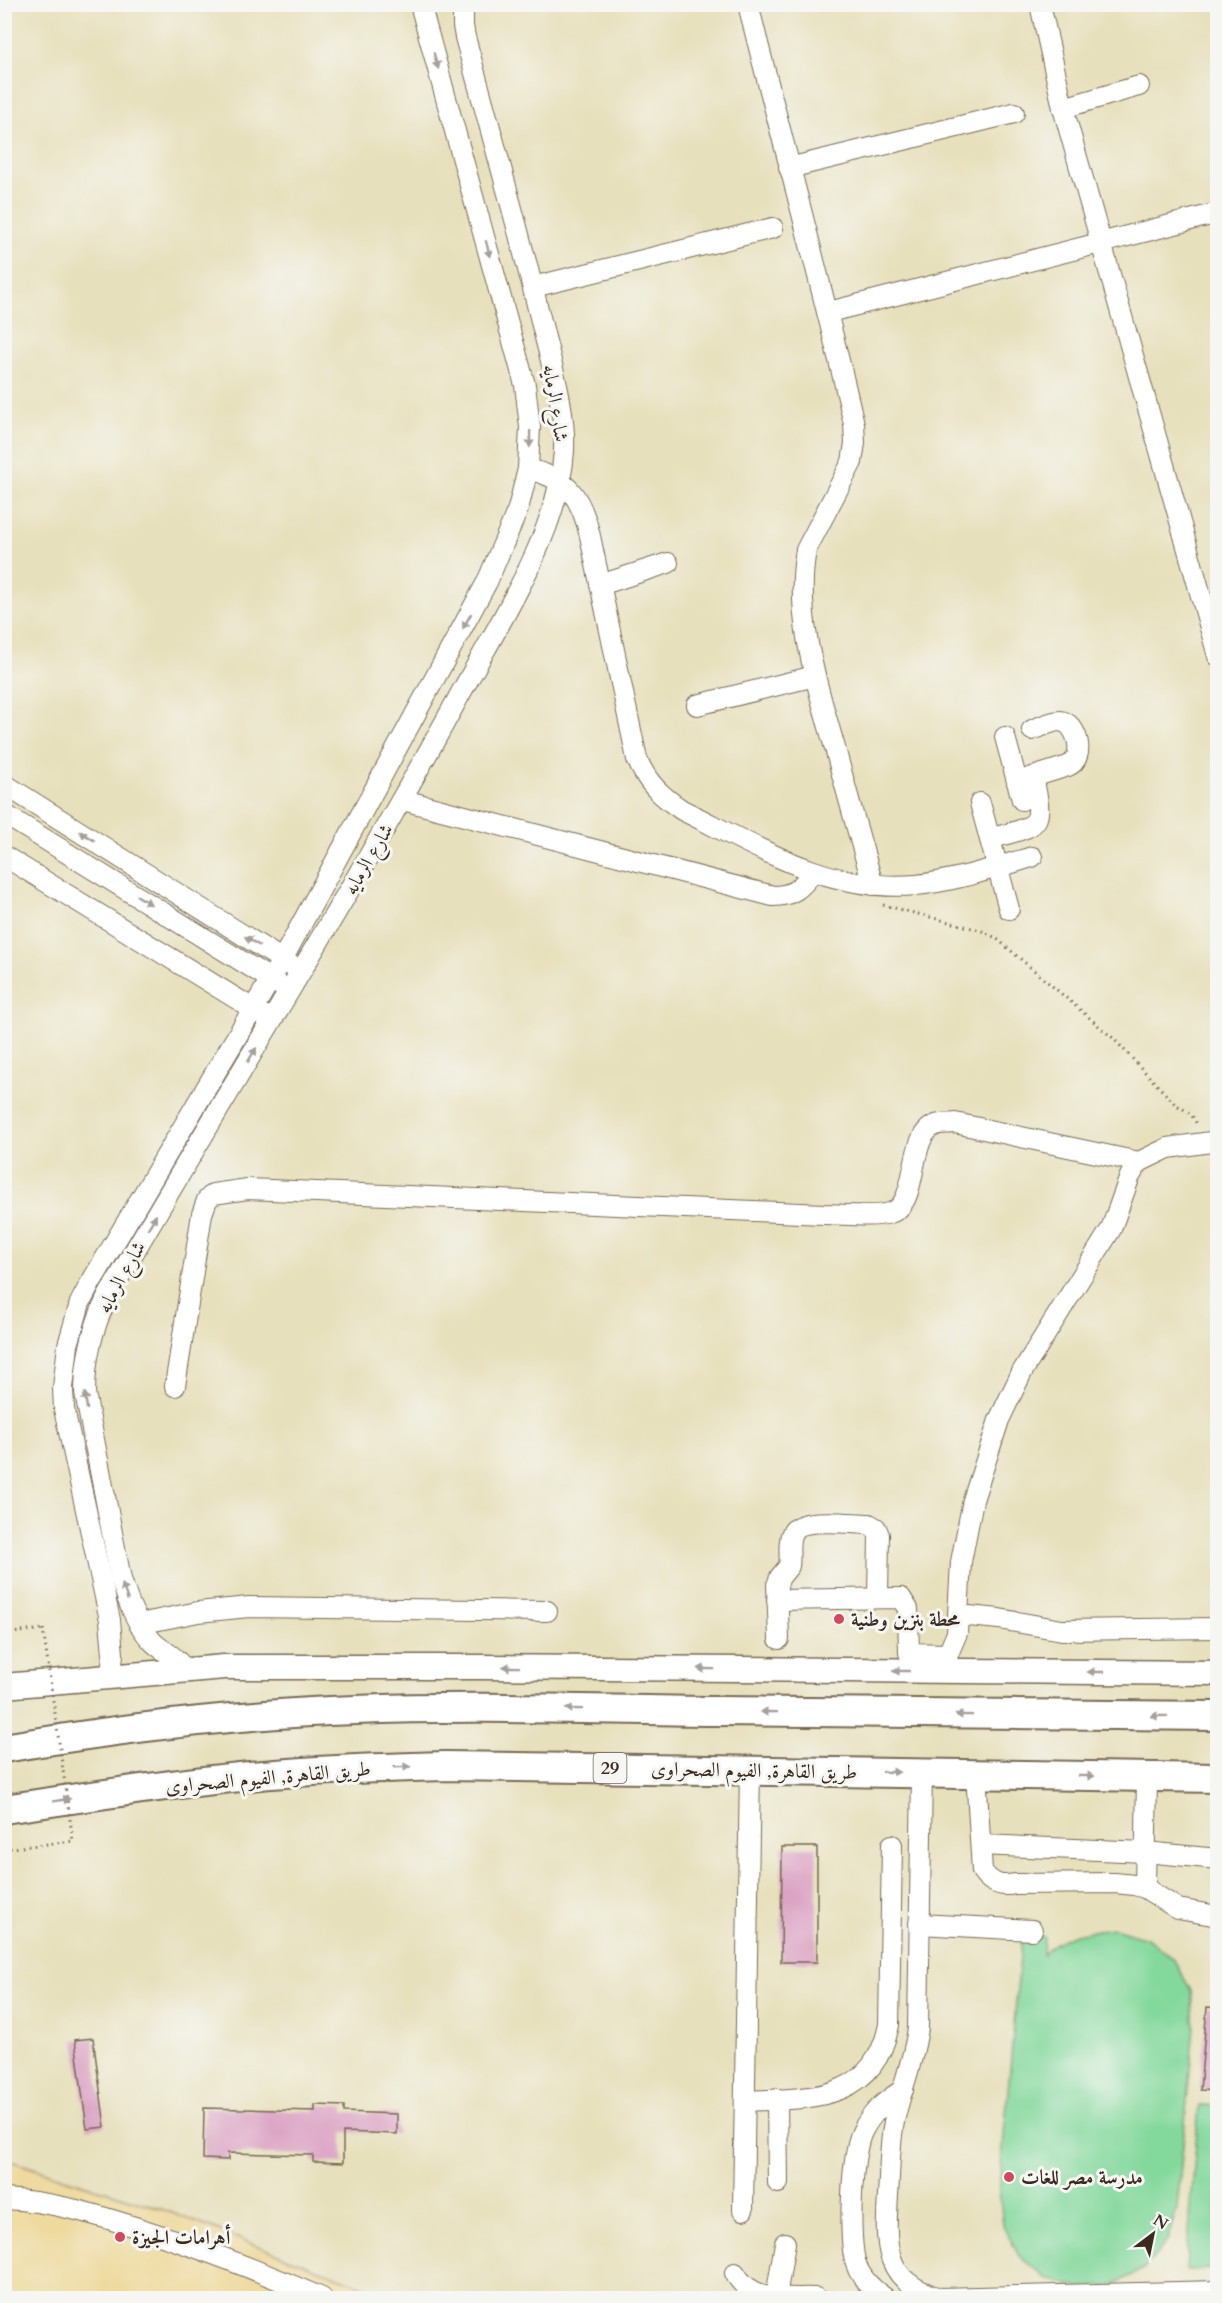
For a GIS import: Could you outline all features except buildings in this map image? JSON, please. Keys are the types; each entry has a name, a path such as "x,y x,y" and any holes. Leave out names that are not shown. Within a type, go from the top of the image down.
{"highway":[{"path":"4,1748 120,1730 198,1721 377,1709 501,1708 1114,1717 1218,1716"},
{"name":"طريق القاهرة, الفيوم الصحراوى","path":"4,1809 122,1790 240,1777 346,1769 444,1766 1218,1778"}],"main road":[{"path":"4,1686 224,1667 946,1663 1218,1673"}],"street":[{"name":"شارع الرمايه","path":"111,1676 113,1654 108,1609 64,1409 63,1388 68,1345 80,1304 282,960 476,604 508,534 524,489 528,469 530,427 525,385 420,4"},
{"name":"شارع الرمايه","path":"184,1671 178,1661 154,1643 139,1624 121,1579 85,1393 87,1353 98,1315 403,800 524,578 543,535 560,482 564,449 561,402 533,287 465,37 463,4"},
{"path":"748,4 789,168 829,312 854,424 855,443 852,462 806,550 803,566 803,604 815,676 873,885"},
{"path":"1040,4 1063,108 1101,243 1211,605 1218,656"},
{"path":"1063,108 1139,86"},
{"path":"789,168 1014,113"},
{"path":"829,312 1218,213"},
{"path":"533,287 773,228"},
{"path":"528,469 560,482 581,503 586,516 637,759 650,783 659,793 682,810 812,872 873,885 936,883 1032,857"},
{"path":"600,585 668,563"},
{"path":"697,705 815,676"},
{"path":"1024,786 1073,764 1079,752 1072,729 1066,723 1057,721 1032,730"},
{"path":"990,839 1027,828 1036,821 1040,807 1024,786 1005,738"},
{"path":"4,784 301,972"},
{"path":"403,800 773,896 782,896 799,889 812,872"},
{"path":"981,803 1009,909"},
{"path":"4,814 290,992"},
{"path":"4,856 273,1021"},
{"path":"176,1386 202,1214 207,1200 213,1194 225,1191 248,1189 351,1192 824,1214 890,1213 897,1210 904,1199 923,1137 928,1130 935,1125 955,1123 1138,1162"},
{"path":"777,1600 897,1597 907,1605 909,1653 946,1663 957,1633 961,1562 966,1530 979,1479 999,1420 1022,1372 1111,1229 1130,1176 1138,1162 1168,1148 1213,1142"},
{"path":"779,1639 778,1581 790,1564 789,1543 792,1533 799,1526 809,1523 869,1524 876,1528 879,1538 879,1597"},
{"path":"139,1624 198,1612 249,1607 547,1611"},
{"path":"958,1615 999,1619 1062,1630 1218,1628"},
{"path":"743,2210 750,1769"},
{"path":"922,1772 918,2028 914,2055 895,2118 886,2225 889,2253 903,2278 926,2294 954,2298 1218,2291"},
{"path":"976,1773 982,1871 987,1878 1002,1886 1115,1883 1145,1888 1178,1909 1218,1916"},
{"path":"1145,1888 1147,1778"},
{"path":"745,2101 818,2097 844,2089 866,2073 881,2051 890,2018 892,1845"},
{"path":"981,1845 1146,1852 1218,1859"},
{"path":"919,1924 1032,1930"},
{"path":"885,2298 875,2292 864,2279 856,2264 852,2245 853,2164 861,2134 868,2120 878,2108 903,2091"},
{"path":"777,2100 778,2183"},
{"path":"4,2199 53,2204 124,2223 223,2257 322,2298"},
{"path":"776,2297 785,2243"},
{"path":"735,2273 739,2281 751,2292 776,2297 816,2298"}],"path":[{"path":"873,885 882,905 980,930 996,938 1113,1038 1175,1104 1191,1113 1213,1142"},
{"path":"4,1634 43,1629 73,1841 4,1849"}],"green space":[{"path":"1114,1928 1147,1938 1174,1960 1191,1991 1194,2026 1177,2208 1167,2241 1145,2268 1114,2285 1080,2288 1046,2278 1019,2256 1003,2225 999,2191 1022,1935 1044,1937 1043,1954 1067,1937"},
{"path":"1199,2105 1217,2106 1217,2269 1186,2270"}],"sand":[{"name":"أهرامات الجيزة","path":"4,2159 159,2208 393,2298 5,2298"}],"place":[{"name":"محطة بنزين وطنية","path":"839,1619"},
{"name":"مدرسة مصر للغات","path":"1009,2177"},
{"name":"أهرامات الجيزة","path":"120,2237"}]}
